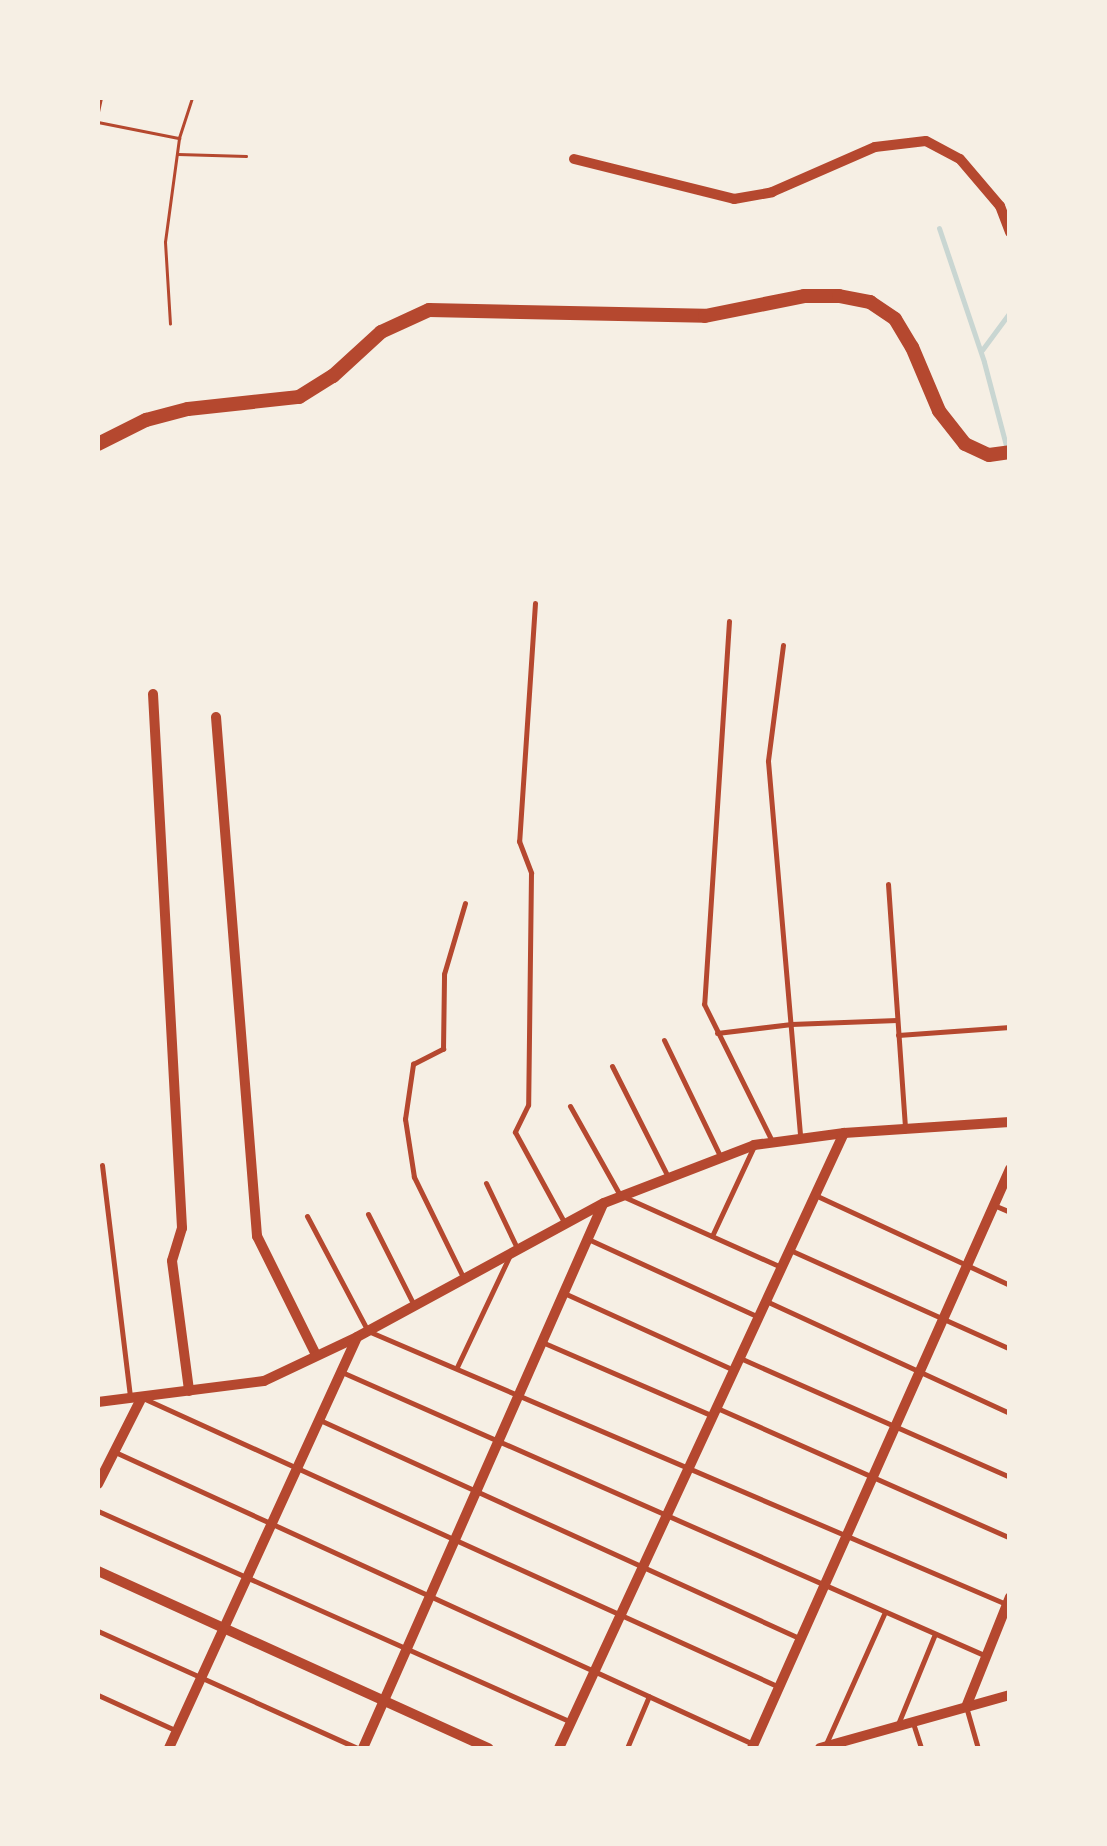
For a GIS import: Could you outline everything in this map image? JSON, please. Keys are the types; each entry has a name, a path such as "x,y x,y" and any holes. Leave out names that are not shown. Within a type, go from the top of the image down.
{"main road":[{"path":"98,444 146,420 188,409 299,398 333,376 381,332 430,310 705,316 804,296 839,296 870,302 895,319 912,347 939,412 965,444 989,454 1010,452"}],"street":[{"path":"574,158 734,199 772,192 875,148 926,142 960,159 1000,206 1010,232"},
{"path":"1000,206 1010,194"},
{"path":"153,694 182,1228 172,1261 190,1390"},
{"path":"216,717 257,1236 316,1356"},
{"path":"98,1402 264,1381 363,1334 620,1195 754,1146 844,1132 1010,1122"},
{"path":"558,1748 844,1132"},
{"path":"753,1746 1010,1168"},
{"path":"360,1748 384,1702 604,1203"},
{"path":"169,1748 341,1372 363,1334"},
{"path":"98,1484 136,1398"},
{"path":"98,1571 489,1748"},
{"path":"966,1707 1008,1600"},
{"path":"822,1748 854,1744 1010,1695"}],"lane":[{"path":"535,604 519,840 532,873 528,1105 515,1132 565,1224"},
{"path":"729,621 704,1004 772,1142"},
{"path":"782,645 768,761 800,1137"},
{"path":"888,884 905,1130"},
{"path":"464,1278 414,1178 406,1119 413,1064 442,1049 444,974 465,903"},
{"path":"718,1034 790,1024 897,1020"},
{"path":"898,1036 1010,1027"},
{"path":"664,1040 721,1158"},
{"path":"612,1066 668,1177"},
{"path":"570,1106 620,1195 782,1267"},
{"path":"712,1236 754,1146"},
{"path":"102,1165 136,1398 779,1687"},
{"path":"457,1367 514,1251 486,1183"},
{"path":"816,1195 1010,1284"},
{"path":"994,1204 1010,1212"},
{"path":"368,1214 414,1305"},
{"path":"307,1216 363,1334 457,1367 1008,1600"},
{"path":"588,1239 759,1317"},
{"path":"790,1250 1010,1349"},
{"path":"564,1293 734,1370"},
{"path":"766,1301 1010,1412"},
{"path":"542,1342 873,1477 1010,1538"},
{"path":"740,1358 1010,1478"},
{"path":"341,1372 984,1656"},
{"path":"319,1420 801,1639"},
{"path":"115,1452 753,1746"},
{"path":"98,1510 571,1722"},
{"path":"822,1748 885,1612"},
{"path":"98,1631 360,1748"},
{"path":"897,1728 935,1634"},
{"path":"98,1695 177,1730"},
{"path":"627,1748 649,1696"},
{"path":"966,1707 978,1748"},
{"path":"913,1723 922,1748"}],"path":[{"path":"98,112 101,98"},
{"path":"170,324 165,242 179,138 192,98"},
{"path":"98,122 179,138"},
{"path":"177,154 246,156"}],"waterway":[{"path":"939,228 984,362 1007,449"},
{"path":"982,350 1010,312"}]}
